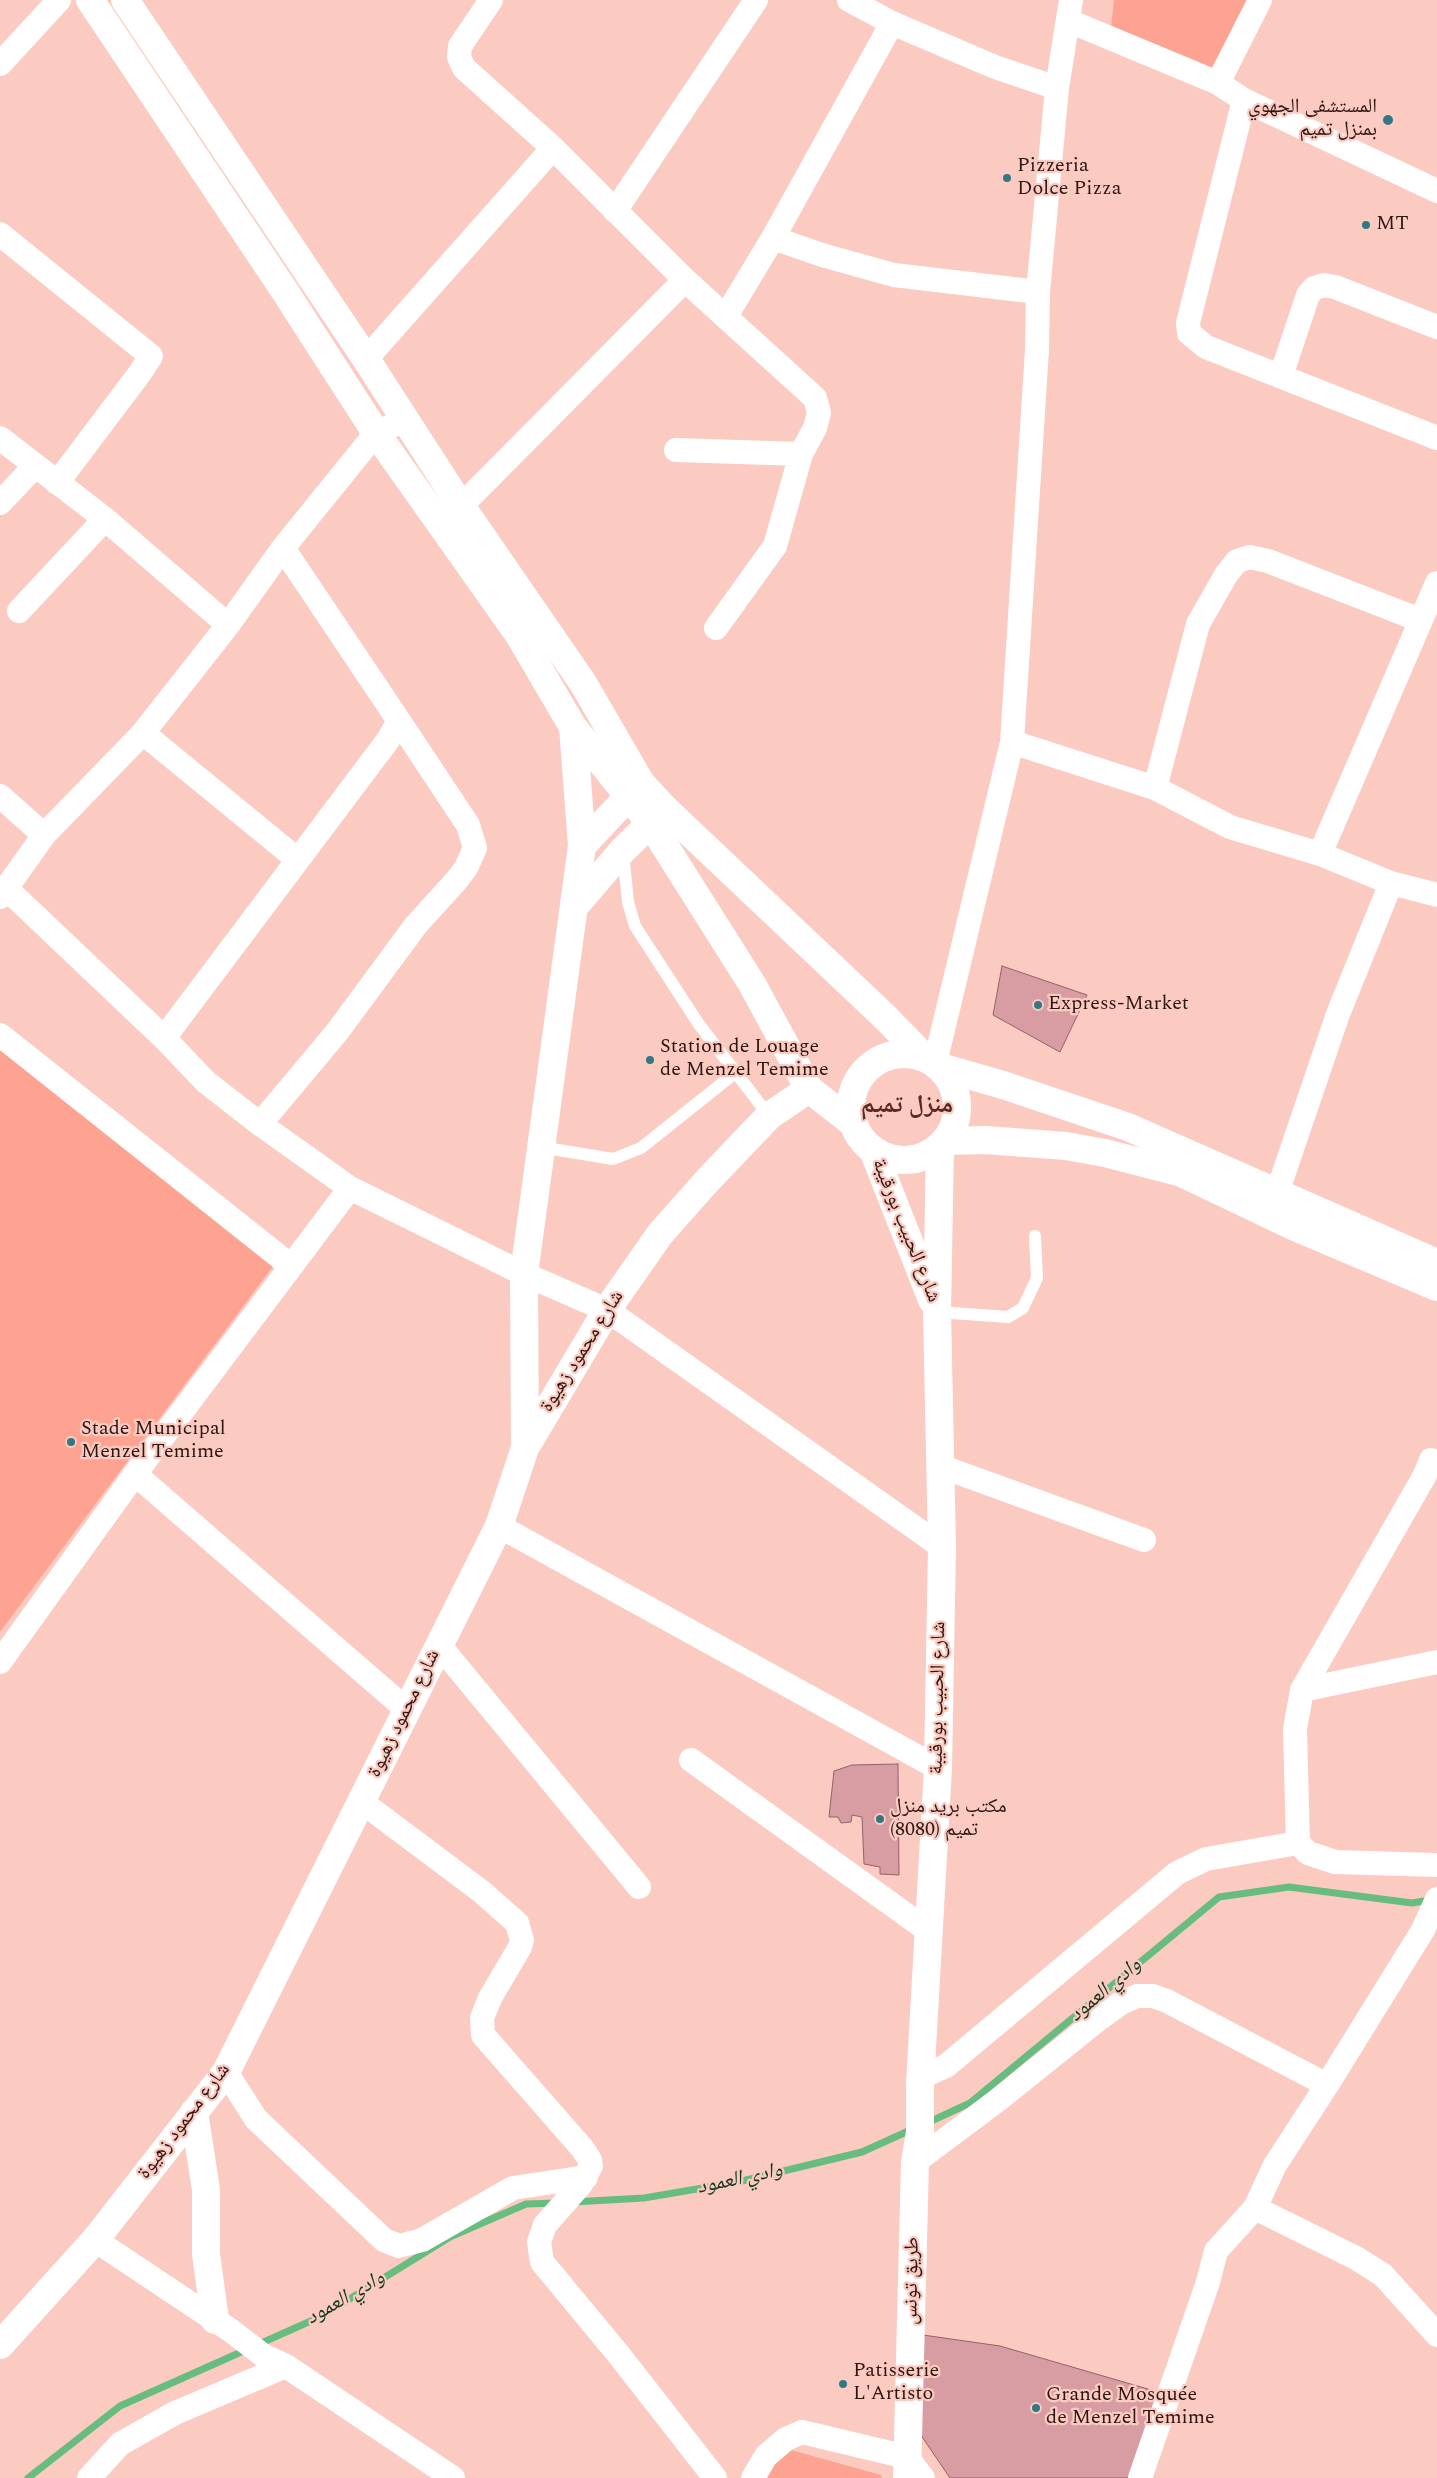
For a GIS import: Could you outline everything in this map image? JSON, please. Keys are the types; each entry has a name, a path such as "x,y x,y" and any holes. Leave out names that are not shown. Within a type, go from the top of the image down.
{"main road":[{"path":"90,0 284,290 376,433 519,635 573,727 635,789 658,816 886,1018 933,1062 950,1079 957,1102 954,1126 943,1144 920,1158 908,1160 890,1158 873,1150 862,1138 854,1124 851,1107 854,1090 862,1074 874,1062 890,1055 907,1053 933,1062 1128,1127 1437,1263"},
{"path":"125,0 366,359 461,506 583,682 635,789"},
{"path":"525,1448 524,1274 582,846 573,727"},
{"path":"582,846 635,789"},
{"path":"575,906 623,850 658,816"},
{"path":"658,816 809,1089 854,1124"},
{"name":"شارع محمود زهيوة","path":"0,2345 95,2240 226,2072 499,1526 525,1448 607,1310 660,1234 769,1116 809,1089"},
{"path":"943,1144 1002,1141 1066,1146 1105,1153 1182,1173 1293,1226 1437,1287"},
{"name":"شارع الحبيب بورقيبة","path":"920,2080 938,1768 942,1547 937,1312 943,1144"},
{"name":"شارع الحبيب بورقيبة","path":"873,1150 937,1312"},
{"name":"طريق تونس","path":"912,2471 914,2162 920,2132 920,2080"},
{"path":"194,2112 206,2190 206,2254 223,2325"}],"street":[{"path":"0,64 59,0"},
{"path":"491,0 460,46 460,62 480,84 553,148 685,280 815,398 819,413 815,428 800,454 775,546 716,628"},
{"path":"615,211 756,0"},
{"path":"848,0 892,23 995,67 1057,88"},
{"path":"1218,83 1260,0"},
{"path":"933,1062 1012,742 1037,348 1038,292 1057,88 1070,10 1218,83 1244,100 1437,191"},
{"path":"726,316 773,238 892,23"},
{"path":"1244,100 1188,323 1189,333 1206,347 1437,438"},
{"path":"366,359 553,148"},
{"path":"0,234 151,356 57,482"},
{"path":"773,238 822,255 894,275 1038,292"},
{"path":"461,506 685,280"},
{"path":"1281,376 1308,295 1314,288 1324,285 1335,287 1437,326"},
{"path":"404,420 376,433 283,548 228,625 143,732 44,835 3,893 164,1038 206,1082 260,1124 350,1188 524,1274 607,1310 942,1547"},
{"path":"0,438 105,520 228,625"},
{"path":"676,450 800,454"},
{"path":"0,502 35,466"},
{"path":"19,611 105,520"},
{"path":"260,1124 337,1032 416,926 456,881 466,868 474,848 474,841 468,825 283,548"},
{"path":"1155,788 1198,624 1237,561 1250,557 1268,561 1420,620"},
{"path":"1320,854 1437,582"},
{"path":"164,1038 388,740 399,721"},
{"path":"143,732 298,860"},
{"path":"1012,742 1155,788 1230,827 1320,854 1390,883 1437,896"},
{"path":"0,796 44,835"},
{"path":"1277,1193 1338,1014 1390,883"},
{"path":"0,1035 291,1266"},
{"path":"0,1662 135,1474 350,1188"},
{"path":"1435,1457 1302,1690 1295,1728 1298,1843 1308,1853 1335,1862 1437,1865"},
{"path":"940,1466 1144,1540"},
{"path":"135,1474 406,1709"},
{"path":"499,1526 938,1768"},
{"path":"439,1645 639,1887"},
{"path":"1302,1690 1437,1662"},
{"path":"691,1760 930,1932"},
{"path":"362,1802 482,1892 517,1923 522,1940 520,1947 490,1998 482,2018 483,2035 588,2156 591,2166 584,2180 545,2225 539,2242 542,2262 619,2355 715,2478"},
{"path":"920,2080 946,2066 1177,1873 1206,1859 1298,1843"},
{"path":"1140,2478 1208,2282 1216,2250 1255,2208 1275,2165 1423,1930 1437,1899"},
{"path":"914,2162 998,2100 1099,2019 1121,2003 1137,1996 1153,1996 1167,2001 1327,2085"},
{"path":"226,2072 256,2119 384,2240 399,2246 422,2240 513,2188 584,2180"},
{"path":"1255,2208 1356,2258 1384,2275 1437,2335"},
{"path":"95,2240 223,2325 264,2356 286,2366 453,2478"},
{"path":"89,2478 120,2444 175,2413 286,2366"},
{"path":"753,2478 766,2456 786,2439 802,2432 912,2471"}],"lane":[{"path":"623,850 628,902 635,926 698,1023 769,1116"},
{"path":"540,1147 613,1159 641,1148 735,1073"},
{"path":"937,1312 1008,1317 1023,1308 1037,1278 1035,1236"}],"shaded area":[{"path":"1114,0 1248,0 1211,69 1111,27"},
{"name":"Stade Municipal Menzel Temime","path":"0,1035 283,1253 0,1632"},
{"path":"784,2448 881,2475 882,2478 765,2478"}],"building":[{"name":"Express-Market","path":"1002,966 1087,995 1060,1052 993,1015"},
{"name":"مكتب بريد منزل تميم (8080)","path":"898,1764 899,1875 880,1874 880,1867 864,1864 862,1817 852,1815 851,1822 841,1823 838,1817 829,1817 834,1771 852,1765"},
{"name":"Grande Mosquée de Menzel Temime","path":"916,2334 1000,2346 1165,2394 1132,2478 950,2478 912,2422"}],"waterway":[{"name":"وادي العمود","path":"927,2123 970,2103 1219,1897 1289,1887 1412,1903 1430,1900"},
{"name":"وادي العمود","path":"573,2202 644,2198 738,2182 862,2152 915,2128"},
{"name":"وادي العمود","path":"28,2478 120,2406 322,2316 450,2237 526,2204 557,2203"}],"place":[{"name":"المستشفى الجهوي بمنزل تميم","path":"1388,120"},
{"name":"Pizzeria Dolce Pizza","path":"1007,178"},
{"name":"MT","path":"1366,225"},
{"name":"Express-Market","path":"1038,1005"},
{"name":"Station de Louage de Menzel Temime","path":"650,1060"},
{"name":"Stade Municipal Menzel Temime","path":"71,1442"},
{"name":"مكتب بريد منزل تميم (8080)","path":"880,1819"},
{"name":"Patisserie L'Artisto","path":"843,2384"},
{"name":"Grande Mosquée de Menzel Temime","path":"1036,2408"}],"district":[{"name":"منزل تميم","path":"907,1107"}]}
